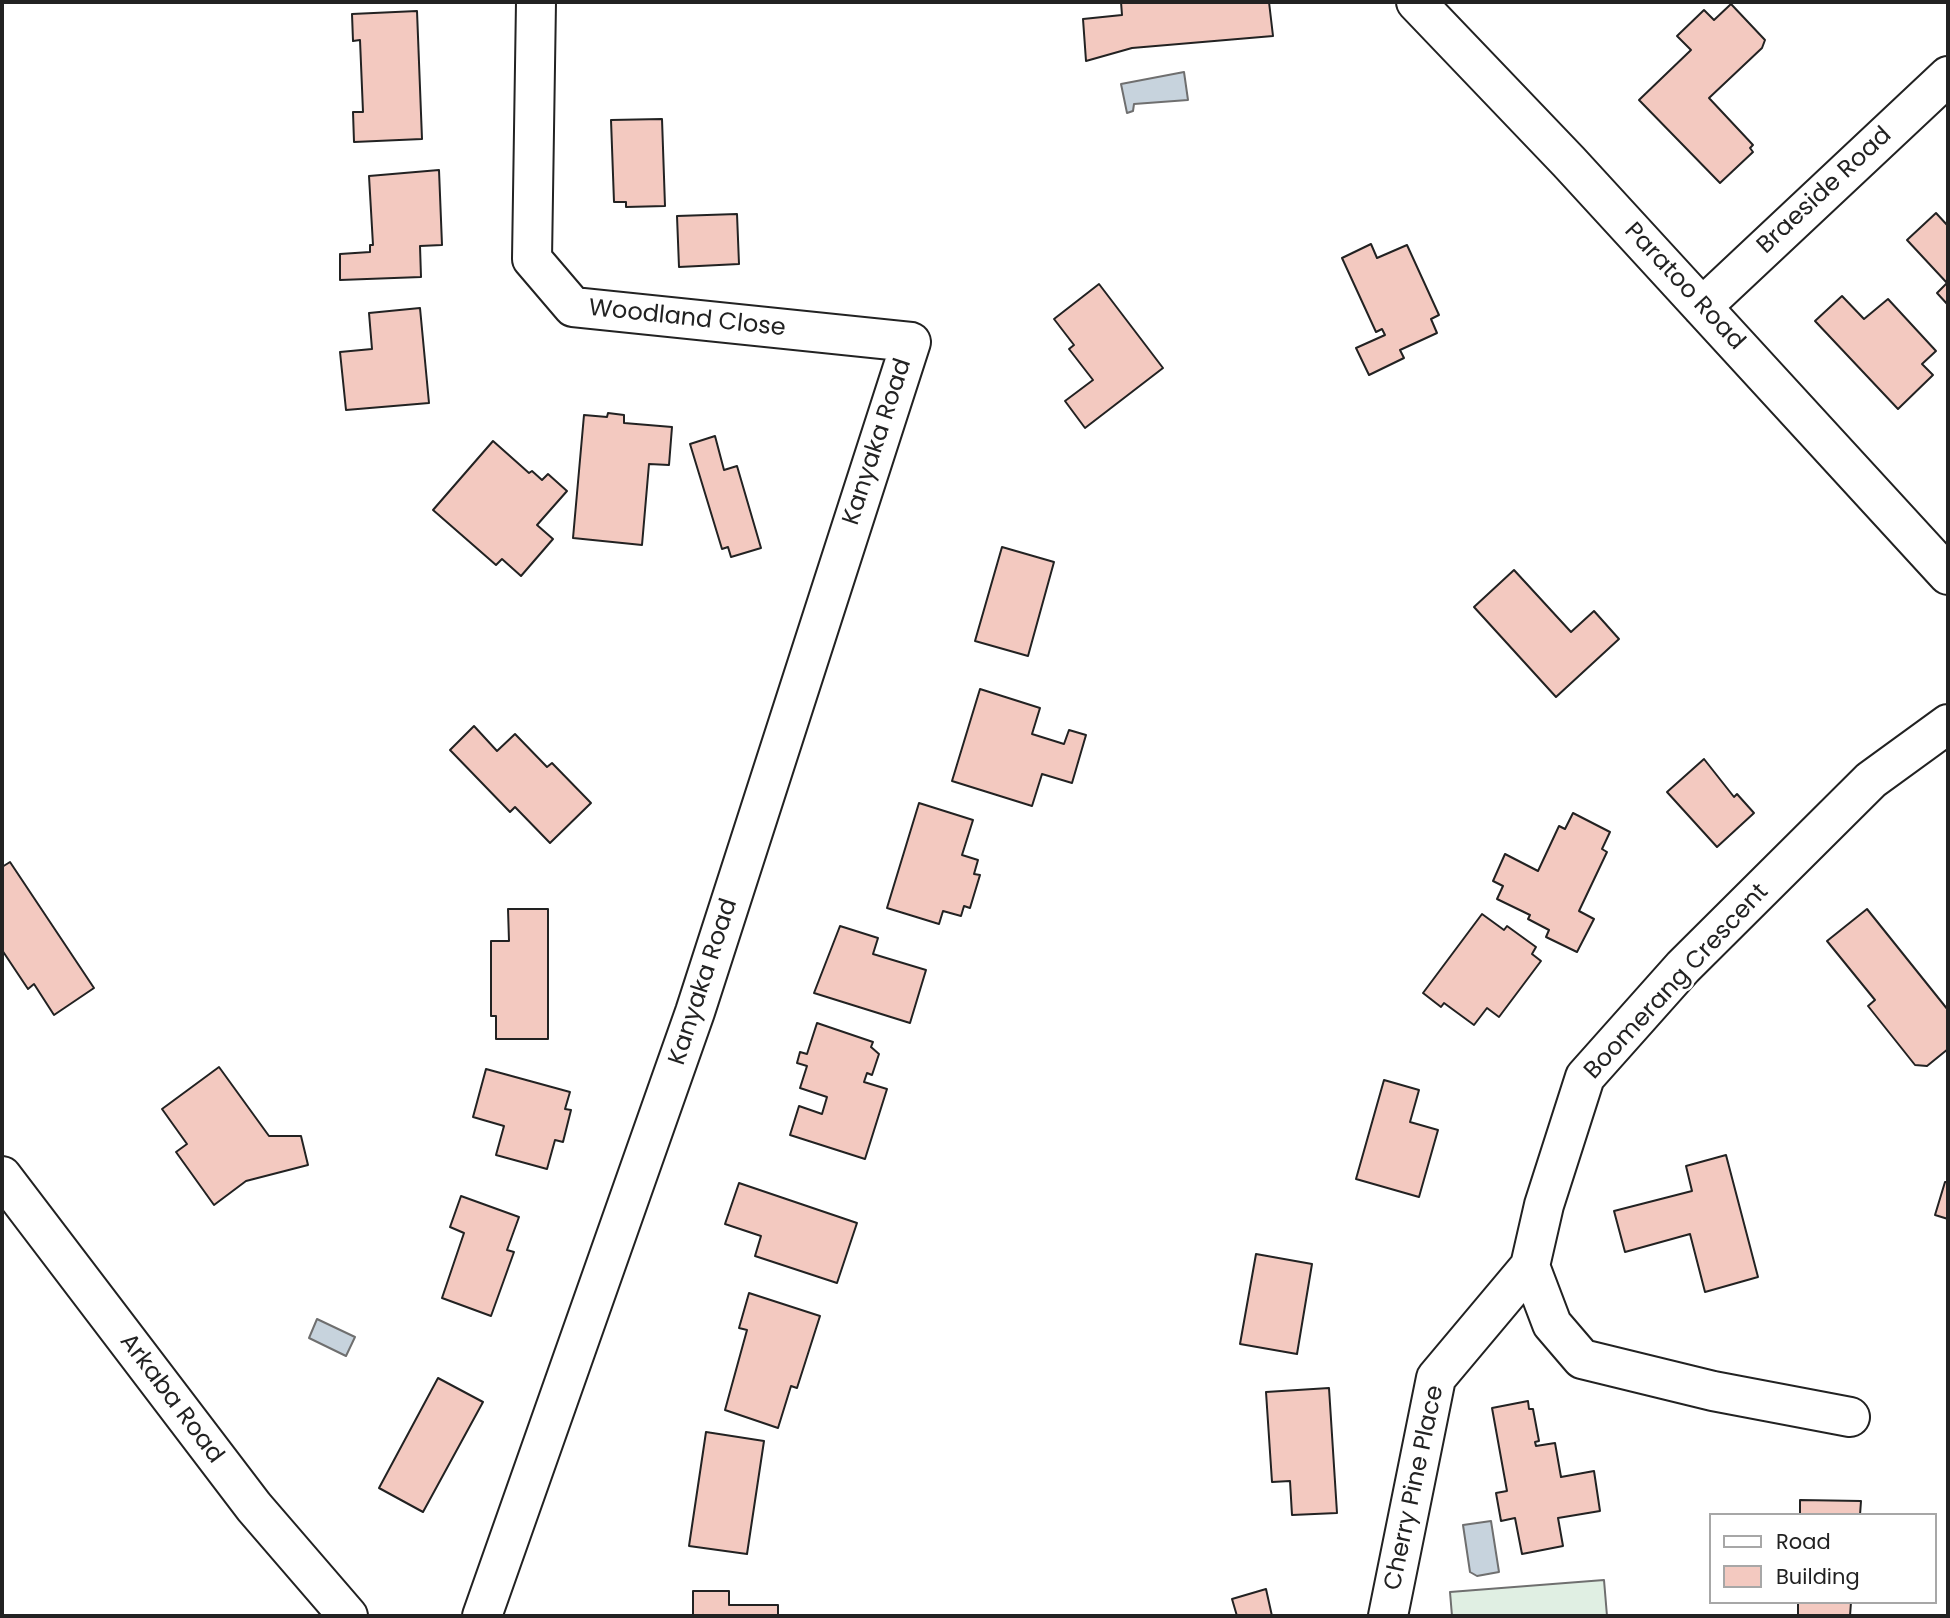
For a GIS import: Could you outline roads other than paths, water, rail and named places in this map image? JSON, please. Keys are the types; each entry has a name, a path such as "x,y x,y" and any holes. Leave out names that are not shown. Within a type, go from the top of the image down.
{"street":[{"name":"Woodland Close","path":"536,2 532,259 573,307 911,342"},
{"name":"Paratoo Road","path":"1416,2 1948,575"},
{"name":"Braeside Road","path":"1702,307 1948,76"},
{"name":"Kanyaka Road","path":"482,1616 695,1012 911,342"},
{"name":"Boomerang Crescent","path":"1530,1266 1544,1205 1585,1077 1684,967 1871,780 1948,724"},
{"name":"Arkaba Road","path":"2,1176 254,1507 348,1616"},
{"path":"1530,1266 1552,1324 1582,1359 1713,1391 1850,1417"},
{"name":"Cherry Pine Place","path":"1388,1616 1436,1378 1530,1266"}]}
